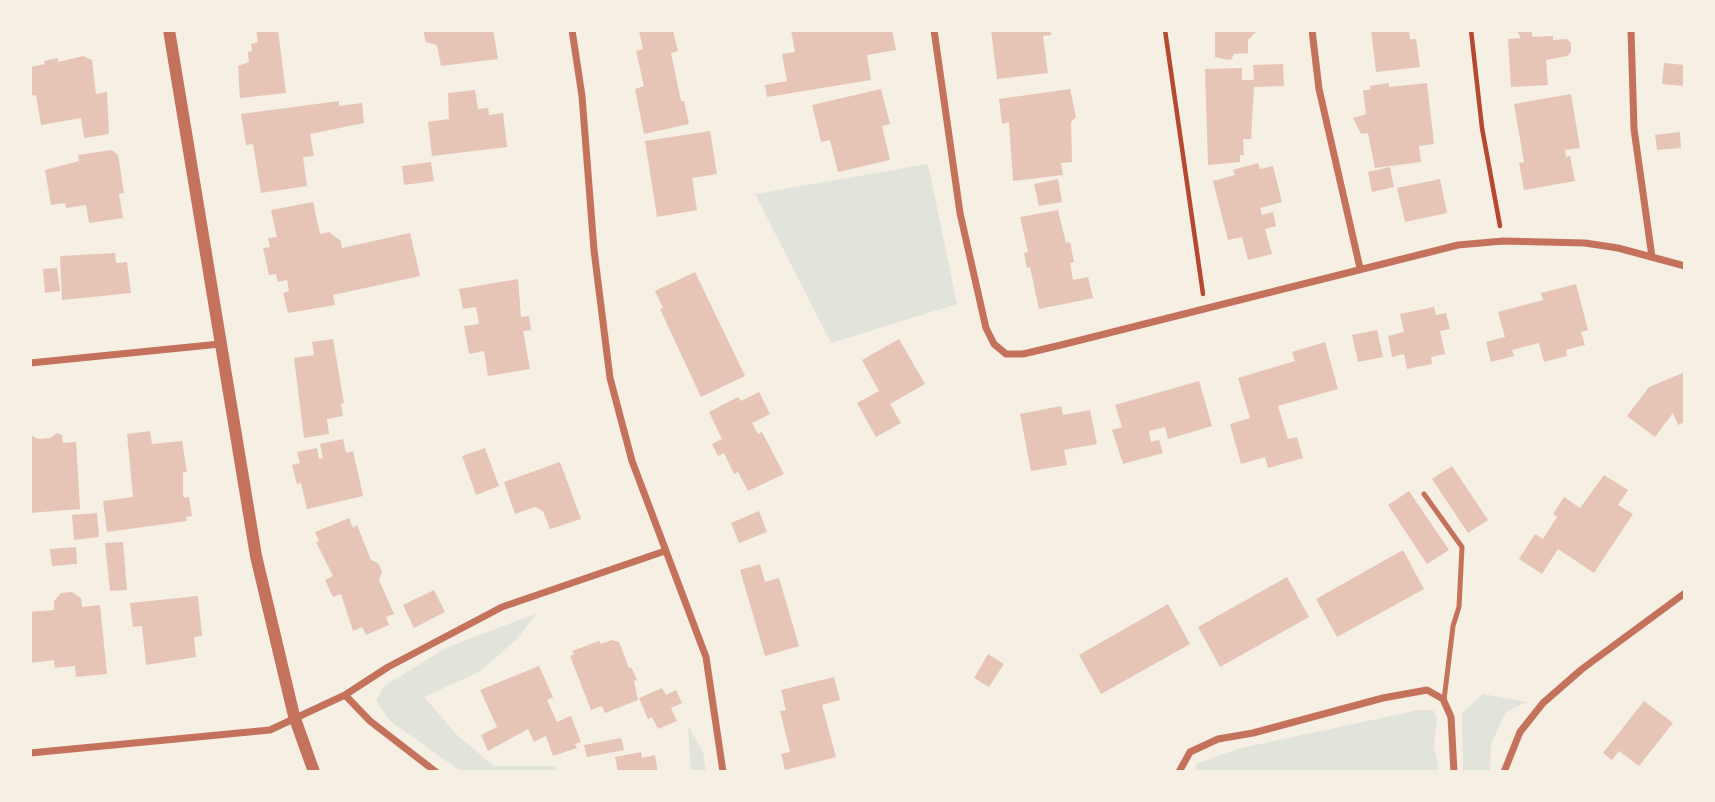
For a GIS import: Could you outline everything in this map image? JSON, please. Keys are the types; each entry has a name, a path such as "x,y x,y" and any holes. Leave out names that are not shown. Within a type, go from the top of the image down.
{"street":[{"path":"170,30 257,556 294,716 314,772"},
{"path":"572,30 582,96 594,250 610,378 632,461 706,657 723,772"},
{"path":"934,30 960,213 986,328 993,344 1006,354 1023,354 1458,245 1503,241 1585,243 1685,267"},
{"path":"1312,30 1319,89 1360,268"},
{"path":"1631,30 1634,129 1652,257"},
{"path":"30,363 220,344"},
{"path":"30,753 270,730 294,716 345,695 388,667 502,607 572,586 665,551"},
{"path":"1504,772 1520,732 1543,703 1582,669 1685,593"},
{"path":"1179,772 1190,752 1218,739 1253,733 1383,698 1427,690 1444,700 1451,717 1454,772"},
{"path":"345,695 370,721 436,772"}],"lane":[{"path":"1424,494 1462,547 1459,607 1453,625 1444,700"}],"path":[{"path":"1165,30 1205,309"},
{"path":"1471,30 1482,128 1503,241"}],"shaded area":[{"path":"928,164 957,304 831,343 755,194"},
{"path":"537,613 517,639 479,672 424,697 458,736 494,766 555,766 558,772 462,772 390,721 376,701 384,686 446,648"},
{"path":"1483,694 1527,702 1506,712 1491,744 1490,772 1463,772 1462,713"},
{"path":"1419,710 1433,710 1437,719 1434,746 1439,772 1195,772 1196,764 1237,749"},
{"path":"688,726 703,752 706,772 691,772"}],"building":[{"path":"256,30 278,30 286,93 240,98 238,66 249,62 251,44 258,42"},
{"path":"423,30 493,30 498,59 441,66 437,45 426,42"},
{"path":"673,30 678,51 671,53 681,101 684,101 689,124 644,134 635,89 644,86 636,51 643,49 639,31"},
{"path":"791,30 892,30 896,50 867,55 871,80 767,97 765,85 787,81 782,54 795,52"},
{"path":"991,30 1050,30 1051,35 1043,36 1048,73 997,79"},
{"path":"1215,30 1256,32 1248,40 1248,53 1234,54 1231,60 1215,57"},
{"path":"1371,30 1409,30 1410,39 1416,39 1420,67 1376,72"},
{"path":"1516,30 1532,30 1532,37 1553,36 1553,40 1567,39 1571,43 1571,52 1567,56 1546,60 1548,85 1511,87 1508,39 1521,38"},
{"path":"83,56 92,60 96,94 107,92 109,134 84,138 81,118 41,125 36,95 30,96 30,67 58,58 58,62"},
{"path":"1664,63 1685,65 1685,86 1662,84"},
{"path":"1283,64 1284,86 1254,87 1251,139 1243,139 1244,155 1240,155 1240,162 1208,165 1205,69 1242,68 1242,80 1254,80 1253,65"},
{"path":"1389,83 1389,87 1427,83 1434,144 1419,146 1421,162 1375,168 1368,133 1361,134 1353,118 1366,114 1363,90"},
{"path":"881,89 890,124 882,126 890,160 838,172 830,140 821,142 812,105"},
{"path":"1070,89 1076,117 1071,122 1072,162 1061,163 1063,175 1013,181 1009,122 1002,124 999,99"},
{"path":"475,90 478,109 488,108 489,115 503,113 507,147 432,156 428,122 449,119 448,93"},
{"path":"1571,94 1580,148 1565,150 1566,157 1570,156 1575,181 1524,190 1519,163 1524,162 1514,104"},
{"path":"339,101 339,106 362,103 364,123 310,134 314,156 303,157 307,186 261,193 253,144 246,145 241,114"},
{"path":"710,131 717,174 692,178 697,210 657,217 645,141"},
{"path":"1680,132 1681,148 1657,150 1655,135"},
{"path":"112,150 118,155 124,193 119,194 123,218 89,223 86,205 66,208 65,203 51,205 45,170 79,161 78,155"},
{"path":"431,162 434,181 404,185 402,166"},
{"path":"1258,163 1260,169 1273,166 1282,202 1260,208 1262,215 1273,212 1276,226 1265,229 1272,254 1248,260 1242,237 1228,240 1213,181 1235,175 1233,170"},
{"path":"1390,167 1394,187 1372,192 1368,172"},
{"path":"1058,179 1062,202 1039,206 1034,184"},
{"path":"1440,179 1447,213 1405,222 1397,188"},
{"path":"313,202 320,234 329,232 341,241 342,248 410,233 420,276 333,295 335,305 288,313 283,293 289,291 287,280 278,282 276,274 269,275 263,248 270,247 268,238 277,237 271,210"},
{"path":"1058,210 1066,243 1070,242 1074,262 1070,263 1073,280 1088,277 1093,298 1039,309 1030,267 1027,268 1024,253 1028,252 1020,217"},
{"path":"115,253 116,263 127,262 131,293 62,300 60,256"},
{"path":"57,268 60,291 45,293 43,269"},
{"path":"695,272 745,376 701,397 660,309 663,308 655,291"},
{"path":"518,279 521,317 529,316 531,330 523,331 530,369 488,376 484,351 469,354 464,326 479,324 476,307 463,309 459,289"},
{"path":"1576,284 1588,330 1581,332 1585,345 1566,350 1567,356 1544,362 1539,343 1512,350 1514,356 1491,362 1486,342 1505,337 1498,312 1543,300 1541,293"},
{"path":"1434,307 1436,315 1446,313 1450,329 1440,331 1445,354 1431,357 1432,364 1407,369 1404,354 1392,357 1388,336 1404,332 1400,314"},
{"path":"1377,330 1383,357 1358,362 1352,335"},
{"path":"333,339 344,403 341,404 343,416 327,419 329,434 304,438 294,358 314,355 312,342"},
{"path":"899,339 925,384 890,404 901,423 876,437 857,403 879,391 862,360"},
{"path":"1325,342 1338,389 1278,406 1288,439 1297,437 1303,458 1268,468 1265,457 1241,464 1230,424 1250,418 1238,378 1295,361 1292,352"},
{"path":"1685,372 1685,422 1678,425 1673,413 1655,437 1627,416 1649,387"},
{"path":"1199,381 1212,426 1168,439 1165,427 1149,431 1151,442 1159,440 1163,453 1123,464 1112,430 1122,427 1115,405"},
{"path":"759,392 770,414 752,423 758,434 762,432 784,474 748,491 738,472 734,474 724,453 718,456 712,444 722,439 709,412 738,397 741,401"},
{"path":"1061,406 1063,415 1090,410 1097,444 1064,450 1067,465 1031,471 1020,414"},
{"path":"150,431 152,444 182,441 187,472 183,472 183,494 184,498 189,497 192,516 186,517 187,521 107,532 103,501 133,497 127,434"},
{"path":"57,433 62,435 63,443 76,442 80,509 30,513 30,435 38,439 50,438"},
{"path":"343,439 346,453 353,451 363,496 307,509 301,483 297,484 292,465 300,463 297,452 317,448 319,459 323,458 320,444"},
{"path":"485,448 499,486 476,495 462,456"},
{"path":"560,462 581,519 550,529 543,511 535,507 515,514 504,482"},
{"path":"1452,466 1488,520 1468,533 1432,479"},
{"path":"1604,475 1628,490 1618,505 1633,514 1594,573 1558,549 1542,574 1519,559 1535,534 1543,539 1557,517 1553,514 1564,497 1580,508"},
{"path":"1409,491 1449,550 1427,564 1388,505"},
{"path":"759,511 767,532 739,543 731,523"},
{"path":"97,513 99,537 74,540 72,515"},
{"path":"349,518 353,528 357,525 371,560 378,563 382,572 379,580 394,614 386,617 389,625 366,635 362,627 353,631 341,594 333,597 325,580 333,576 316,542 319,541 315,532"},
{"path":"123,542 127,590 110,591 105,543"},
{"path":"76,547 77,564 52,566 50,549"},
{"path":"1403,550 1424,589 1337,637 1316,599"},
{"path":"760,564 765,582 779,578 799,646 765,656 740,570"},
{"path":"1287,577 1309,617 1220,667 1198,627"},
{"path":"434,590 445,612 414,628 403,605"},
{"path":"72,592 81,598 82,607 100,605 107,674 76,677 75,666 55,668 54,660 30,663 30,612 54,610 54,601 61,593"},
{"path":"198,596 202,636 194,637 196,657 146,665 142,626 133,627 130,603"},
{"path":"1168,604 1190,644 1101,694 1079,655"},
{"path":"612,640 619,642 637,680 634,681 638,700 605,713 602,706 591,710 570,656 574,654 572,651 599,641 601,644"},
{"path":"988,654 1004,664 989,687 974,678"},
{"path":"539,666 553,697 547,700 557,722 571,716 581,742 575,744 577,748 553,756 546,736 534,742 528,729 488,751 481,735 497,727 480,690"},
{"path":"834,677 840,700 822,705 836,757 785,770 781,754 790,752 780,711 786,710 781,690"},
{"path":"662,688 666,695 676,690 682,703 671,708 677,721 658,729 652,717 648,719 639,698"},
{"path":"1644,701 1673,723 1639,766 1619,751 1612,760 1603,753"},
{"path":"621,738 624,750 587,757 584,745"},
{"path":"641,752 642,758 655,755 658,772 618,772 615,757"}]}
